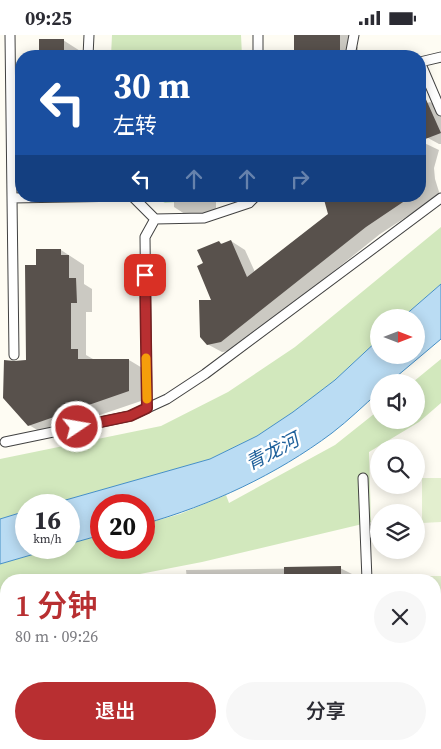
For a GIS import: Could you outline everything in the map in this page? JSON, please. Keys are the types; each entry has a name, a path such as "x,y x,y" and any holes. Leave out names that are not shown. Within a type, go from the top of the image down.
{"lane":[{"path":"10,35 14,355"},
{"path":"88,50 89,35"},
{"path":"258,35 258,50"},
{"path":"351,50 354,35"},
{"path":"426,61 441,57"},
{"path":"426,76 441,111"},
{"path":"5,442 130,416 167,399 205,374 441,198"},
{"path":"138,202 155,219 204,218 250,202"},
{"path":"147,408 145,237 155,219"},
{"path":"363,478 367,574"}],"green space":[{"path":"112,35 241,35 242,50 111,50"},
{"path":"441,227 441,284 412,309 370,309 370,347 335,380 257,436 210,459 80,496 80,494 15,494 15,514 0,519 0,459 161,426 228,392 295,347"},
{"path":"441,359 441,403 425,417 425,374 423,374"},
{"path":"370,417 370,429 407,429 391,439 370,439 370,522 202,562 140,574 0,574 0,564 17,559 80,559 80,541 90,538 90,559 155,559 155,521 180,514 226,495 229,503 335,445"},
{"path":"425,478 441,478 441,522 425,523 425,504 422,504 422,494 425,494"}],"water":[{"path":"441,284 441,339 425,352 425,309 412,309"},
{"name":"青龙河","path":"370,347 370,364 411,364 399,374 370,374 370,400 338,428 311,448 266,475 194,508 155,520 155,494 90,494 90,538 80,541 80,496 210,459 257,436 335,380"},
{"path":"15,514 15,559 17,559 0,564 0,519"}],"building":[{"path":"294,35 340,35 340,50 294,50"},
{"path":"39,39 64,39 64,50 39,50"},
{"path":"426,99 441,133 426,139"},
{"path":"325,202 403,202 366,227 221,342 207,345 200,337 199,300 211,300 197,266 203,263 197,250 219,241 221,244 231,240 247,277 328,214"},
{"path":"36,249 61,249 61,255 69,255 69,278 76,278 77,303 71,303 71,349 78,349 78,359 129,359 129,391 28,426 3,398 4,360 26,360 25,265 36,265"},
{"path":"341,566 341,574 284,574 284,567"}],"slow traffic":[{"path":"146,358 147,399"}],"route":[{"path":"77,427 130,416 147,408 145,275"}]}
